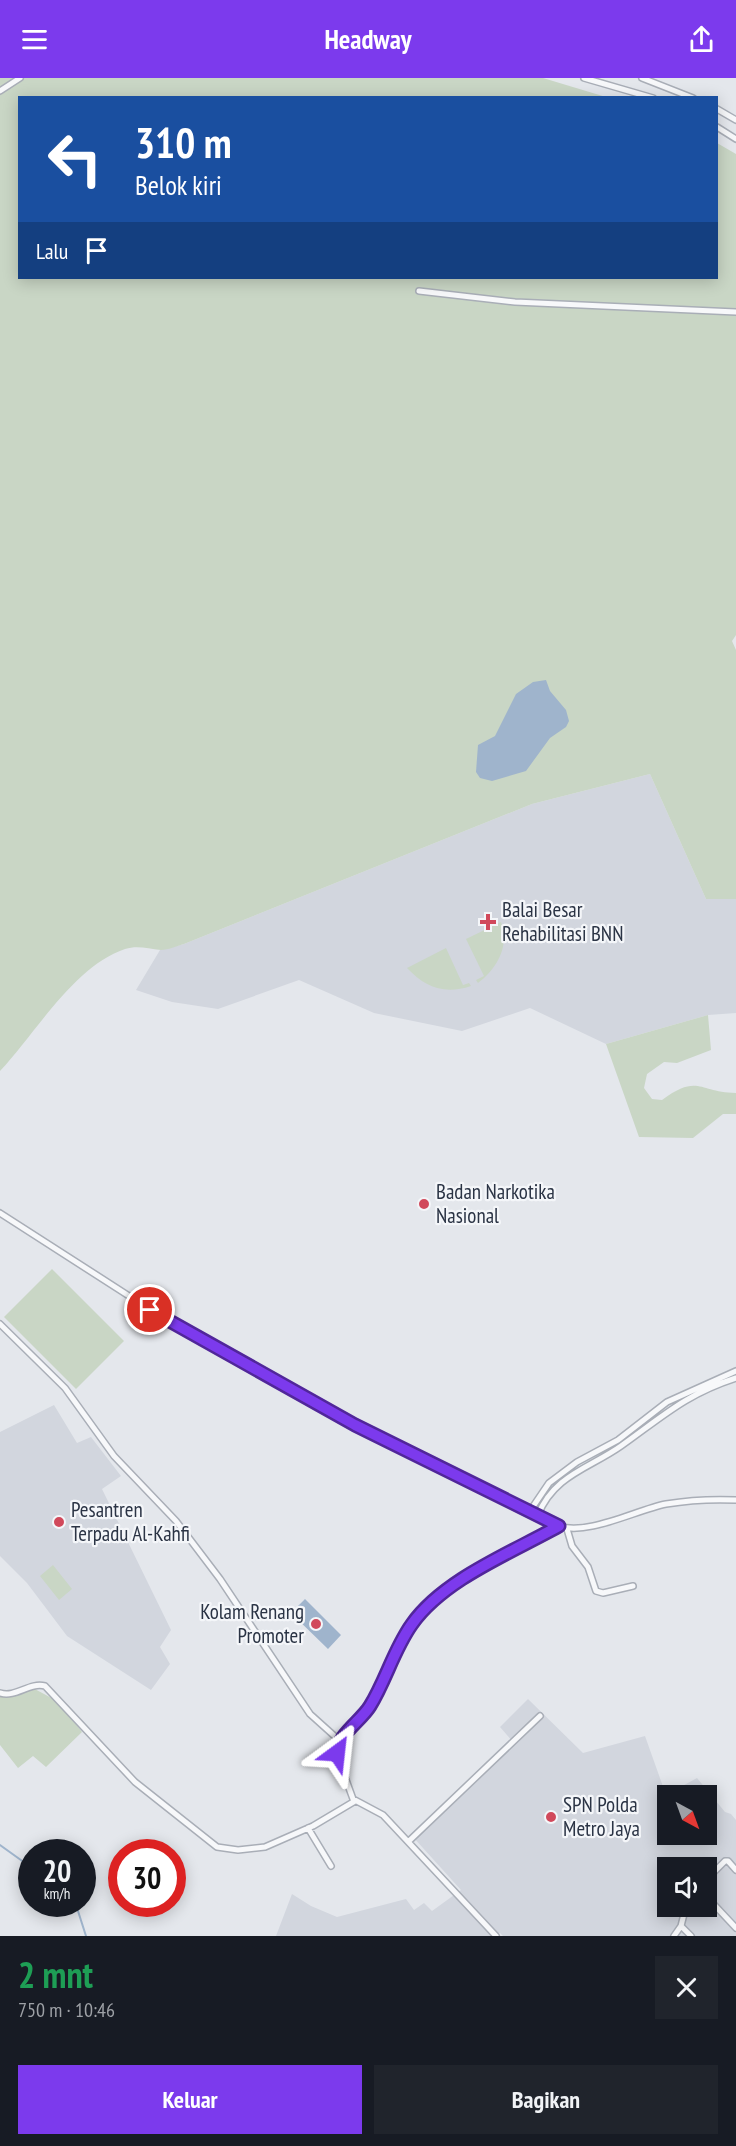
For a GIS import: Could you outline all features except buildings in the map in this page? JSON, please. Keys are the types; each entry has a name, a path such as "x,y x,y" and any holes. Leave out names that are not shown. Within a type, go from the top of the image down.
{"street":[{"path":"0,92 20,78"},
{"path":"584,78 646,96"},
{"path":"642,78 688,96"},
{"path":"718,110 736,120"},
{"path":"718,129 736,139"},
{"path":"419,291 515,302 736,312"},
{"path":"0,1213 157,1314 282,1385 355,1425 559,1526 567,1529 583,1528 666,1504 695,1500 736,1500"},
{"path":"0,1324 65,1388 114,1456 176,1521 220,1579 310,1714 340,1741"},
{"path":"531,1511 556,1477 611,1449 667,1402 736,1371"},
{"path":"538,1515 542,1505 560,1482 670,1408 736,1378"},
{"path":"496,1936 379,1811 355,1801 338,1758 340,1741 371,1704 404,1638 428,1604 453,1585 559,1526"},
{"path":"567,1529 572,1545 588,1568 596,1592 603,1593 633,1586"},
{"path":"0,1693 9,1694 33,1686 45,1686 135,1782 198,1835 217,1847 238,1850 265,1847 308,1828 355,1801"},
{"path":"409,1841 540,1716"},
{"path":"308,1828 331,1866"},
{"path":"717,1869 728,1861 736,1870"},
{"path":"717,1908 736,1928"},
{"path":"674,1936 681,1926 683,1917"},
{"path":"681,1926 691,1936"}],"shaded area":[{"name":"Balai Besar Rehabilitasi BNN","path":"650,774 706,899 736,899 736,1013 708,1015 606,1044 530,1008 462,1031 374,1013 299,980 218,1009 172,1002 136,990 160,950 184,944 532,804"},
{"name":"Pesantren Terpadu Al-Kahfi","path":"54,1405 77,1443 91,1437 121,1476 102,1489 171,1630 160,1647 170,1664 151,1690 67,1636 27,1583 0,1556 0,1432"},
{"name":"SPN Polda Metro Jaya","path":"528,1699 583,1753 645,1736 662,1785 657,1785 657,1845 717,1845 717,1802 736,1820 736,1936 503,1936 500,1933 495,1936 276,1936 292,1894 311,1906 337,1917 406,1899 414,1910 424,1903 432,1911 461,1890 413,1837 513,1742 500,1727"},
{"name":"SPN Polda Metro Jaya","path":"697,1778 703,1785 684,1785"}],"green space":[{"path":"0,78 543,78 603,96 18,96 18,279 718,279 718,144 736,154 736,635 732,641 736,650 736,899 706,899 650,774 532,804 170,949 139,947 125,949 106,958 72,985 0,1071"},
{"path":"501,922 504,940 500,956 491,971 478,983 476,980 484,976 466,939"},
{"path":"446,948 463,985 469,983 471,986 452,990 436,988 421,980 407,968"},
{"path":"708,1015 711,1050 677,1063 664,1062 647,1074 644,1088 652,1099 662,1100 674,1092 692,1086 736,1093 736,1114 723,1114 693,1138 639,1137 606,1044"},
{"path":"52,1269 124,1341 76,1389 4,1317"},
{"path":"53,1565 72,1589 59,1600 40,1576"},
{"path":"31,1687 59,1702 82,1732 46,1767 33,1756 18,1768 0,1745 0,1694"}],"water":[{"path":"546,680 550,691 566,710 569,721 566,727 550,738 526,771 492,781 480,778 476,772 478,745 495,736 516,694 533,682"},
{"name":"Kolam Renang Promoter","path":"305,1599 341,1635 328,1649 291,1613"}],"waterway":[{"path":"0,1845 18,1858"},
{"path":"80,1917 86,1936"}],"place":[{"name":"Balai Besar Rehabilitasi BNN","path":"488,922"},
{"name":"Badan Narkotika Nasional","path":"424,1204"},
{"name":"Pesantren Terpadu Al-Kahfi","path":"59,1522"},
{"name":"Kolam Renang Promoter","path":"316,1624"},
{"name":"SPN Polda Metro Jaya","path":"551,1817"}],"route":[{"path":"150,1310 355,1425 559,1526 453,1585 428,1604 410,1626 371,1704 340,1741 337,1753"}]}
